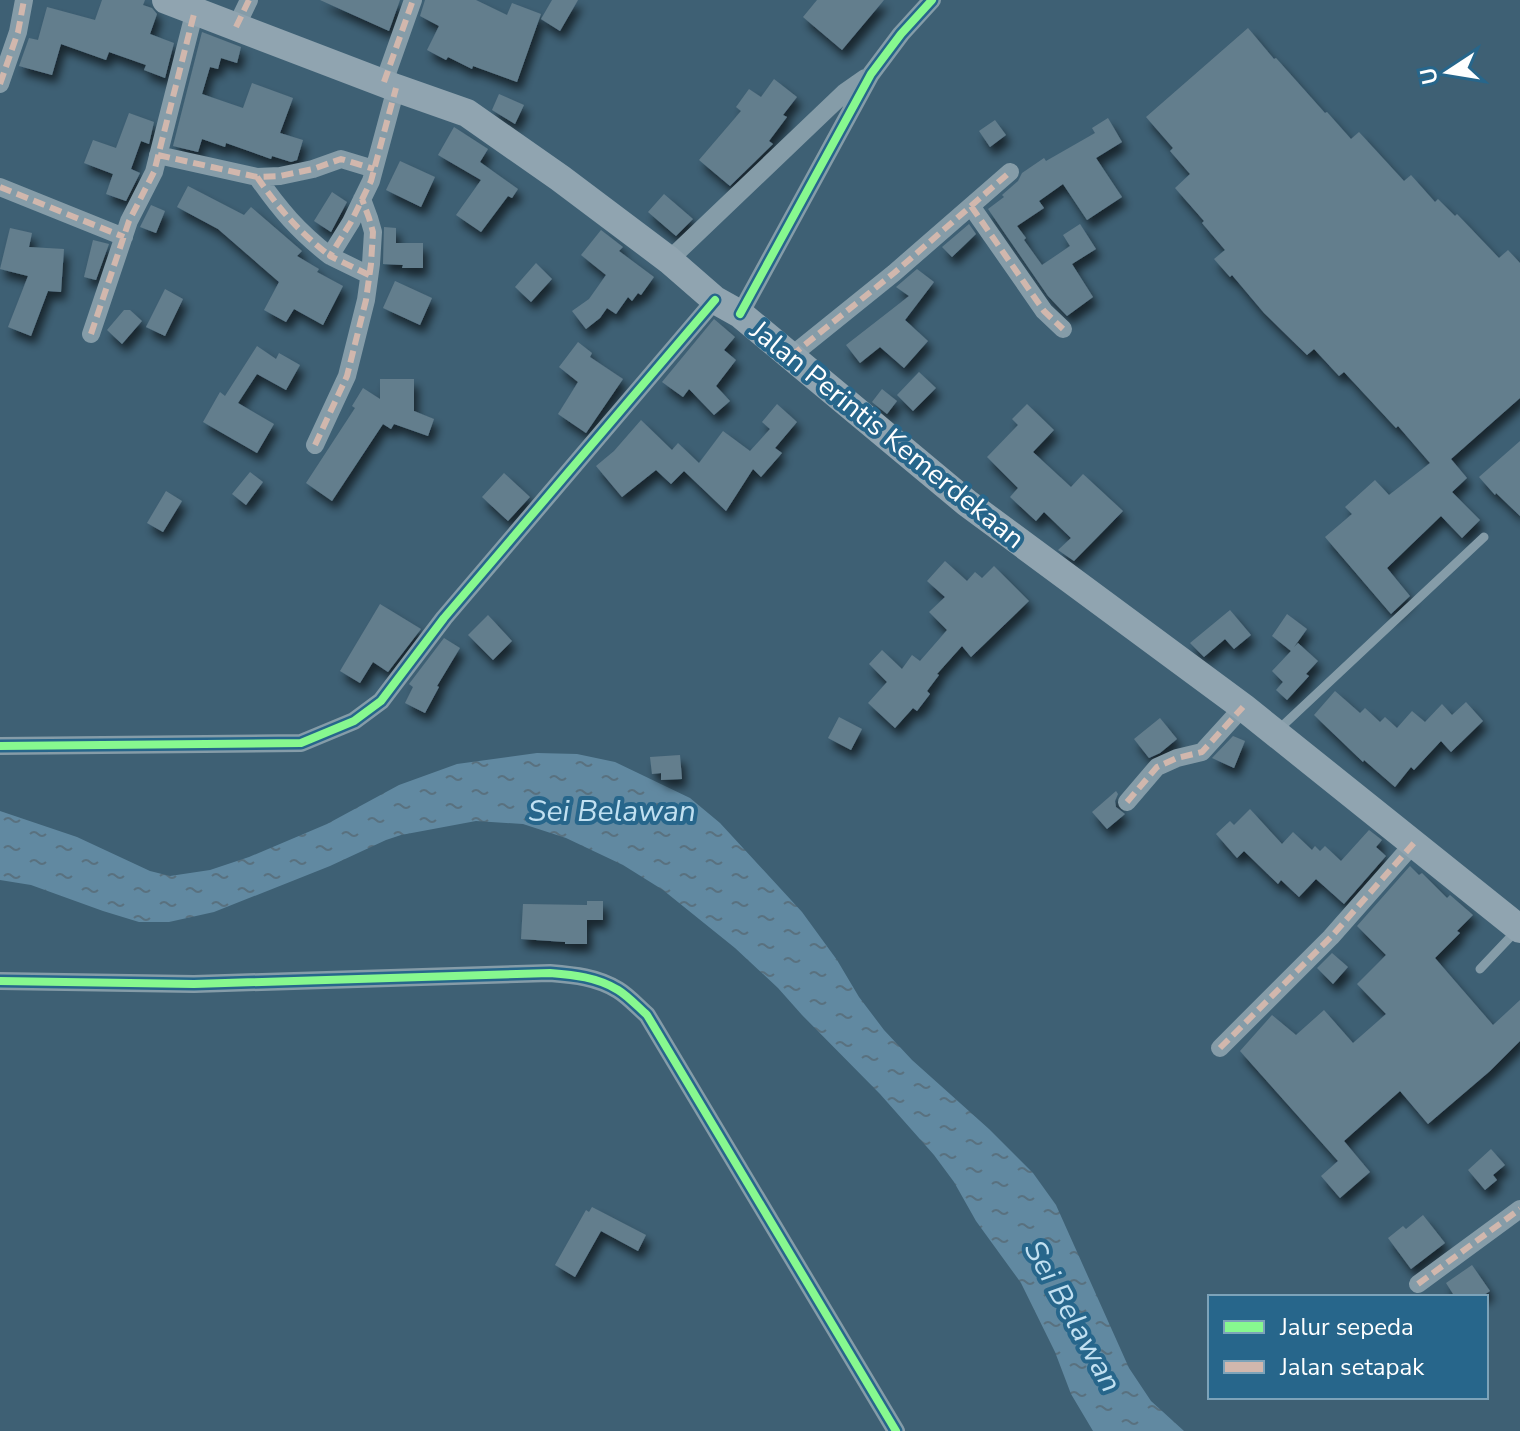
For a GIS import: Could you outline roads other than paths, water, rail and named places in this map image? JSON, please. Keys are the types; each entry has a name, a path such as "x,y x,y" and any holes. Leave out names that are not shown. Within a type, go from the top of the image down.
{"main road":[{"name":"Jalan Perintis Kemerdekaan","path":"166,0 467,113 669,260 715,300 740,314 967,503 1243,707 1520,929"}],"street":[{"path":"0,84 18,32 24,0"},
{"path":"236,27 249,0"},
{"path":"330,256 351,222 374,169 390,85 413,0"},
{"path":"740,314 871,74 932,0"},
{"path":"91,334 129,221 154,172 195,10"},
{"path":"669,260 845,92 871,74"},
{"path":"158,155 257,177 313,169 341,159 374,169"},
{"path":"791,356 894,273 1010,172"},
{"path":"257,177 302,234 330,256 369,275"},
{"path":"0,187 124,237"},
{"path":"315,445 347,376 366,300 373,232 362,199"},
{"path":"971,206 1044,311 1063,329"},
{"path":"0,746 301,743 354,721 381,701 444,618 715,300"},
{"path":"1127,802 1157,767 1202,752 1243,707"},
{"path":"1220,1048 1331,937 1414,843"},
{"path":"0,981 194,984 550,973 577,975 618,990 647,1015 896,1431"},
{"path":"1418,1284 1520,1209"}],"lane":[{"path":"1275,732 1484,537"},
{"path":"1480,969 1520,929"}],"water":[{"name":"Sei Belawan","path":"537,753 577,754 615,762 690,798 720,823 802,912 884,1030 1033,1173 1056,1205 1129,1368 1151,1401 1184,1431 1093,1431 1071,1394 1055,1352 1021,1283 934,1155 880,1094 735,948 663,890 623,865 566,838 523,824 476,821 401,835 214,912 169,922 139,922 31,885 0,880 0,811 77,837 150,871 170,876 210,870 249,857 327,824 399,785 457,764"}]}
